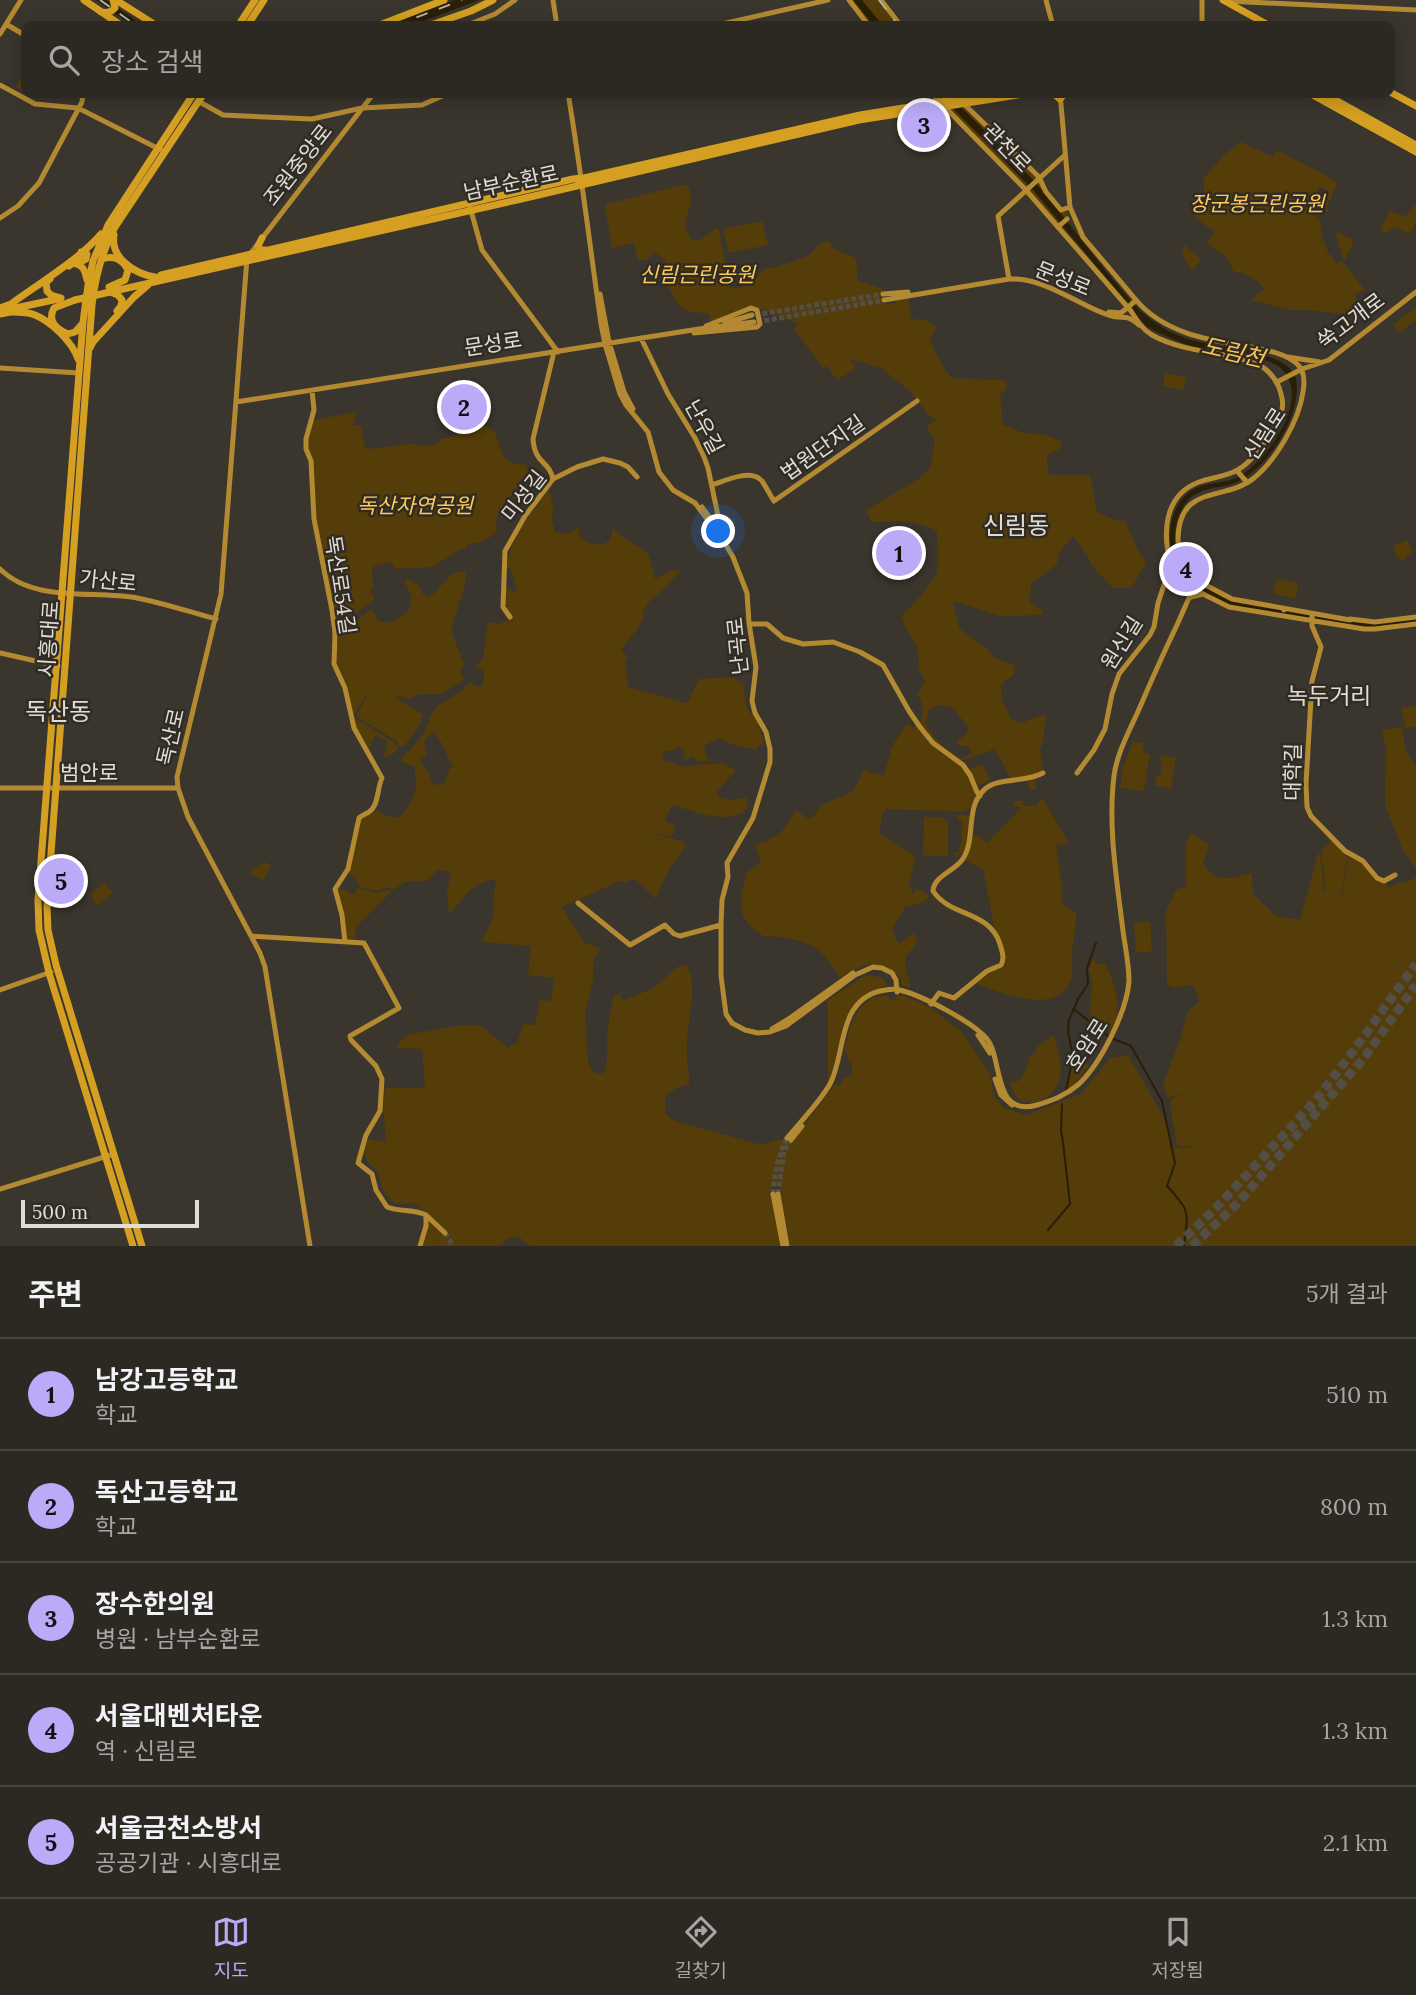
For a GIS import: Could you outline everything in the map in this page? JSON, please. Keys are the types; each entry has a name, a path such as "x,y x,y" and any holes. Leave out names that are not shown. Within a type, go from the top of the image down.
{"main road":[{"path":"0,34 21,0"},
{"path":"84,0 114,21"},
{"path":"100,12 111,12 115,8 114,0"},
{"path":"114,0 143,21"},
{"path":"114,0 149,21"},
{"path":"241,21 255,0"},
{"path":"250,21 264,0"},
{"path":"390,21 444,0"},
{"path":"443,21 493,0"},
{"path":"478,21 495,14 515,0"},
{"path":"554,0 558,21"},
{"path":"735,21 828,0"},
{"path":"849,0 865,21"},
{"path":"881,0 897,21"},
{"path":"1046,0 1052,21"},
{"path":"1202,0 1202,21"},
{"path":"1224,0 1363,4 1416,10"},
{"path":"1224,0 1261,21"},
{"path":"6,24 21,33"},
{"path":"0,85 21,96"},
{"path":"1395,95 1416,106"},
{"path":"24,98 35,104 78,108 161,150"},
{"path":"0,218 18,206 39,183 82,98"},
{"name":"시흥대로","path":"142,1246 49,973 39,930 38,900 65,667 65,592 79,373 88,285 93,261 111,226 191,98"},
{"name":"시흥대로","path":"161,150 200,98"},
{"name":"조원중앙로","path":"248,258 370,98"},
{"path":"198,101 218,114 228,116 312,119 362,108 422,105 438,98"},
{"name":"난곡로","path":"571,98 607,343 620,394 648,432 663,479 673,490 695,503 720,534 747,592 757,667 752,701 755,713 766,732 770,762 753,818 727,863 729,877 722,900 721,925 724,1006 733,1023 752,1032 770,1032 786,1026 866,969 878,967 892,973"},
{"name":"관천로","path":"936,98 1027,188 1058,226"},
{"path":"1062,98 1070,207 1080,232"},
{"path":"1320,98 1416,145"},
{"path":"1330,98 1416,152"},
{"name":"남부순환로","path":"0,311 12,312 153,280 840,119 960,99"},
{"name":"관천로","path":"960,99 1038,178 1061,210 1070,207"},
{"path":"1009,278 998,216 1065,155"},
{"path":"470,207 482,250 557,351 533,439 535,454 551,472 553,479"},
{"name":"남부순환로","path":"248,258 265,250 470,207"},
{"path":"1058,226 1067,219 1070,207"},
{"path":"1067,219 1144,310 1164,324 1228,344 1323,363"},
{"path":"0,311 82,252 111,226"},
{"path":"89,352 93,342 153,280 117,255 113,247 111,226"},
{"name":"시흥대로","path":"111,226 96,280 92,306 56,665 47,923 57,970 133,1246"},
{"name":"신림로","path":"1058,226 1150,334 1189,348 1257,364 1277,382 1282,394 1282,411 1278,423 1245,465 1237,471 1196,483 1183,491"},
{"path":"262,238 258,247 265,250"},
{"path":"61,298 49,293 46,282 73,263 86,259 87,254 82,252"},
{"name":"독산로","path":"248,258 221,594 178,766 178,788 188,817 265,967 310,1246"},
{"path":"92,306 93,318 102,324 107,322 122,303 118,295 109,289 125,280 128,270 119,259 102,259"},
{"path":"73,263 84,268 88,285"},
{"path":"884,297 1009,278 1043,283 1108,312 1121,313 1136,300"},
{"name":"문성로","path":"932,290 1009,278 1024,279 1108,315 1130,317 1150,334"},
{"name":"쑥고개로","path":"1277,382 1334,356 1416,292"},
{"path":"75,297 54,308 51,320 57,328 68,334 75,332 83,322"},
{"name":"남부순환로","path":"0,311 75,297"},
{"path":"680,332 702,333 756,327 760,326 760,323 757,311 751,308 704,326"},
{"path":"12,312 31,313 39,317 71,343 80,363"},
{"name":"문성로","path":"237,401 753,319 607,343"},
{"path":"1160,338 1164,324"},
{"name":"난우길","path":"641,338 668,394 695,438 708,468 720,519 720,534"},
{"path":"1225,355 1228,344"},
{"name":"문성로","path":"237,401 557,351"},
{"path":"1281,355 1302,369"},
{"path":"0,368 79,373"},
{"name":"신림로","path":"1194,502 1203,496 1237,488 1256,477 1295,424 1304,388 1302,369"},
{"name":"독산로54길","path":"312,390 313,412 306,449 311,461 313,515 332,610 335,668 345,688 354,728 382,778 375,804 359,818 348,869 335,889 345,942"},
{"name":"법원단지길","path":"712,485 742,476 754,476 761,481 774,501 917,401"},
{"path":"1268,437 1280,446"},
{"name":"미성길","path":"510,617 503,607 505,551 525,516 553,479 577,467 603,459 620,463 637,477"},
{"path":"1237,471 1248,483"},
{"path":"1313,617 1284,608 1231,599 1194,585 1177,576 1165,540 1166,526 1175,501 1183,491 1194,502 1183,514 1178,546 1194,585 1203,594 1229,607 1283,617 1313,617 1375,624 1416,624"},
{"path":"1171,564 1182,560"},
{"name":"원신길","path":"1077,773 1105,729 1119,674 1154,627 1158,603 1171,564"},
{"name":"가산로","path":"0,569 14,580 40,590 136,598 216,619"},
{"path":"898,991 873,996 859,1008 848,1027 833,1084 789,1139 830,1083 847,1022 856,1005 873,993 887,989 898,991 976,1025 996,1052 999,1081 1008,1097 1020,1105 1032,1106 1058,1098 1081,1082 1093,1067 1122,1013 1129,982 1112,821 1116,767 1194,585"},
{"path":"1190,597 1203,594"},
{"name":"호암로","path":"987,1039 1000,1095 1017,1107 1032,1108 1059,1100 1082,1084 1118,1029 1128,1001 1131,982 1114,821 1115,778 1130,735 1190,597"},
{"path":"1229,607 1231,599"},
{"path":"1283,617 1284,608"},
{"name":"대학길","path":"1313,617 1323,647 1314,681 1308,802 1311,812 1346,850 1367,862 1378,877 1386,879 1394,875 1385,881 1377,878 1363,861 1345,851 1327,834 1311,816 1307,807 1312,681 1321,647 1312,626 1313,617"},
{"path":"1375,624 1416,617"},
{"path":"750,624 767,624 783,638 803,644 832,642 860,652 883,665 920,727 933,743 963,765 980,796"},
{"name":"난곡로","path":"750,624 759,667 755,706 767,730 773,757 754,818 730,863 731,878 724,906 723,976 727,1007 735,1022 759,1031 769,1030 864,967 883,966 892,972 898,980 898,991"},
{"path":"0,653 65,667"},
{"path":"931,1005 939,993 954,998 986,971 1001,965 1004,960 997,935 988,925 945,903 933,891 935,882 954,869 967,853 971,816 986,788 994,784 1031,779 1043,773"},
{"name":"범안로","path":"0,788 178,788"},
{"path":"578,904 631,945 665,925 680,936 721,925"},
{"path":"251,936 364,943 399,1008 350,1036 376,1066 382,1086 380,1108 366,1135 358,1163 370,1172 376,1190 386,1206 426,1215 445,1233"},
{"path":"0,990 57,970"},
{"path":"892,973 898,991"},
{"path":"887,989 892,982 892,973"},
{"path":"931,1005 987,1039"},
{"path":"0,1189 110,1155"},
{"path":"775,1194 785,1246"},
{"path":"420,1246 426,1215"},
{"path":"426,1224 435,1222"}],"green space":[{"path":"850,0 878,0 895,21 866,21"},
{"path":"21,78 21,90 16,87"},
{"path":"937,98 964,98 963,104 1037,176 1061,211 1069,208 1066,220 1058,226"},
{"name":"장군봉근린공원","path":"1241,142 1273,157 1277,150 1338,182 1327,207 1331,217 1322,205 1328,191 1320,187 1307,206 1320,220 1329,255 1332,255 1335,263 1342,261 1365,290 1354,294 1365,310 1364,317 1312,310 1289,310 1251,300 1264,289 1262,285 1243,273 1234,272 1227,258 1207,242 1215,232 1194,217 1197,203 1205,202 1204,178 1225,154"},
{"name":"신림근린공원","path":"687,184 691,199 686,221 689,236 693,241 702,239 716,228 719,229 730,289 748,286 763,270 804,257 820,244 829,241 834,249 856,258 858,281 883,289 884,304 895,303 902,294 908,295 911,319 925,320 937,327 930,339 939,360 953,379 1006,382 1006,389 1000,395 1003,425 1060,441 1062,447 1047,456 1048,473 1090,475 1097,512 1115,520 1125,521 1138,551 1146,562 1134,584 1128,588 1113,588 1091,565 1088,556 1072,537 1059,553 1057,564 1031,584 1030,602 1042,610 1043,615 1001,616 953,601 959,628 988,650 994,658 1015,665 1014,674 1001,685 1002,699 1011,719 1022,723 1041,715 1046,716 1040,749 1043,773 1035,777 1036,790 1029,790 1028,779 1012,781 995,749 962,761 960,765 969,776 977,795 966,812 886,809 883,812 879,833 913,855 915,858 909,884 913,894 917,888 929,896 925,902 905,907 892,930 899,944 913,933 918,941 906,957 905,965 911,988 902,985 895,972 872,964 840,978 814,947 790,939 765,937 755,930 744,916 741,901 747,872 761,862 755,844 767,842 779,835 797,810 807,818 812,818 822,805 853,791 864,770 883,776 894,743 907,723 913,728 921,722 922,707 917,694 925,681 918,668 916,645 906,629 902,615 922,594 937,571 937,532 913,523 871,522 866,510 920,478 930,468 935,440 926,426 936,420 928,415 909,390 881,368 850,359 856,368 837,380 827,366 823,368 794,329 799,324 753,306 711,322 709,314 687,311 679,306 659,276 666,261 654,252 647,260 638,260 634,243 612,248 605,206","holes":["940,705 953,708 968,727 967,734 956,741 961,746 968,746 972,753 961,759 945,748 926,721 929,710"]},
{"path":"1416,204 1416,222 1410,234 1394,227 1387,233 1380,230 1390,210 1404,217"},
{"path":"762,221 768,245 729,253 723,229"},
{"path":"1337,232 1354,240 1344,262 1336,234"},
{"path":"1184,245 1200,258 1192,271 1184,258"},
{"path":"1416,307 1416,320 1399,333 1393,325"},
{"path":"1165,373 1186,377 1184,390 1163,386"},
{"name":"독산자연공원","path":"357,412 353,425 361,426 365,447 368,449 409,444 432,446 441,442 442,438 476,424 493,431 502,455 513,463 527,465 528,472 498,514 497,531 491,537 469,544 464,550 461,549 432,567 395,569 391,562 372,567 373,587 370,590 375,600 337,626 321,555 307,445 313,420"},
{"path":"549,490 555,532 567,533 579,527 579,536 599,545 610,539 613,528 649,555 655,579 682,569 650,601 643,611 643,619 621,650 628,657 625,660 628,687 685,703 699,679 732,677 743,684 747,709 757,721 764,742 756,749 718,738 704,746 706,756 711,761 698,762 692,756 685,761 684,751 680,747 663,751 663,760 686,767 723,764 736,770 716,793 719,797 731,800 746,797 748,808 740,814 721,817 672,805 665,821 675,825 672,837 641,830 685,844 668,871 656,899 635,879 631,879 626,883 620,881 562,907 584,942 600,949 593,961 593,980 585,1014 588,1061 593,1072 605,1072 607,1032 614,996 620,994 621,999 625,1000 654,988 677,967 686,965 692,984 687,1045 689,1084 676,1088 665,1096 666,1115 678,1122 762,1145 780,1139 791,1143 835,1084 839,1086 844,1078 852,1075 852,1063 844,1052 850,1029 860,1009 874,997 889,996 894,1000 898,996 904,996 932,1009 961,1031 990,1074 994,1096 1004,1108 1026,1115 1081,1094 1110,1058 1128,1055 1163,1116 1172,1144 1176,1148 1191,1148 1194,1141 1190,1147 1178,1146 1176,1142 1170,1102 1177,1095 1190,1092 1177,1094 1168,1098 1163,1084 1188,1011 1199,1002 1194,985 1173,988 1167,984 1166,911 1176,890 1186,886 1186,844 1190,833 1209,845 1203,863 1213,875 1224,878 1252,873 1253,894 1276,916 1300,920 1320,852 1326,891 1321,851 1332,840 1347,857 1342,894 1329,892 1342,895 1348,857 1361,862 1389,887 1416,877 1416,1246 790,1246 782,1189 773,1184 773,1207 783,1246 530,1246 518,1236 505,1240 502,1246 422,1246 427,1212 413,1203 395,1204 384,1192 377,1170 364,1154 368,1139 388,1142 383,1108 385,1088 425,1088 422,1049 398,1048 397,1045 406,1035 462,1025 480,1025 508,1048 517,1043 523,1024 535,1025 540,1000 551,1001 554,978 528,975 531,946 482,942 493,918 496,879 475,887 449,914 447,893 451,872 437,870 427,881 405,882 393,890 387,887 377,891 360,887 355,877 349,875 360,819 378,811 397,817 403,814 411,802 416,788 415,767 400,761 423,735 437,706 471,682 476,686 483,685 484,670 476,668 476,665 483,659 488,622 499,624 512,618 505,603 505,595 507,587 513,592 517,590 511,569 507,568 512,547 522,527","holes":["432,732 453,766 444,784 436,785 431,782 429,771 426,771 420,759 427,755 424,741"]},
{"path":"1408,540 1412,552 1403,561 1397,556 1393,546"},
{"path":"466,571 465,585 451,630 464,664 460,671 464,680 441,694 420,694 409,699 392,695 423,715 419,726 404,746 398,746 398,742 356,716 373,686 354,714 355,718 395,743 398,749 383,757 387,747 386,740 375,736 369,748 352,721 348,688 337,666 339,630 354,624 370,610 378,621 387,622 409,610 412,597 404,580 409,579 418,585 427,597 447,578"},
{"path":"1276,579 1298,583 1296,598 1274,594"},
{"path":"1416,706 1416,727 1405,728 1402,708"},
{"path":"1402,727 1406,751 1416,765 1416,869 1402,848 1385,806 1386,749 1382,730"},
{"path":"1133,741 1144,743 1143,752 1150,754 1144,791 1120,788 1123,768"},
{"path":"1161,756 1176,757 1169,790 1155,786 1157,776 1160,776"},
{"path":"983,765 990,780 978,786 969,769"},
{"path":"1042,797 1069,844 1056,845 1062,904 1076,913 1071,979 1065,990 1055,997 1042,1000 1013,996 975,983 1003,962 983,869 963,859 966,853 955,858 955,852 959,852 959,845 962,844 962,822 958,819 958,814 971,816 969,835 979,836 987,843 1022,807 1014,806 1014,801 1023,801 1023,806 1036,806"},
{"path":"924,817 942,817 948,822 948,856 923,856"},
{"path":"264,862 271,865 263,880 249,873"},
{"path":"104,883 113,893 97,906 90,894"},
{"path":"338,888 354,894 358,888 376,893 388,890 391,892 356,927 355,938 349,939"},
{"path":"1150,921 1152,951 1136,953 1134,923"},
{"path":"1093,959 1098,964 1105,964 1115,989 1117,1016 1109,1032 1091,1016 1092,985 1089,969"},
{"path":"870,975 883,978 887,985 866,995 853,1006 844,1025 828,1085 826,1001"},
{"path":"1053,1035 1059,1051 1061,1069 1057,1085 1045,1099 1022,1102 1014,1093 1011,1082 1020,1079 1029,1057"},
{"path":"1073,1056 1089,1065 1066,1092"}],"water":[{"path":"96,0 106,0 137,21 126,21"},
{"path":"455,0 479,0 424,21 398,21"},
{"path":"853,0 862,0 879,21 870,21"},
{"name":"도림천","path":"943,98 952,98 1023,169 1129,299 1158,325 1184,338 1268,356 1291,369 1296,379 1294,408 1270,454 1247,476 1235,483 1200,492 1190,498 1182,509 1176,527 1175,542 1182,567 1202,584 1245,604 1370,623 1416,618 1416,623 1375,628 1238,607 1208,594 1181,577 1170,546 1175,511 1194,489 1238,477 1261,458 1282,430 1292,398 1290,383 1283,370 1266,360 1191,346 1147,327 1032,189"}],"waterway":[{"path":"1066,1091 1073,1056 1068,1032 1069,1020 1088,984 1087,968 1096,943"},
{"path":"1074,1009 1109,1037"},
{"path":"1114,1039 1131,1046 1162,1101 1175,1163 1167,1186 1186,1213 1184,1246"},
{"path":"1048,1230 1070,1204 1061,1131 1062,1104"}],"tunnel":[{"path":"755,315 883,294"},
{"path":"757,322 884,300"},
{"path":"1176,1246 1216,1208 1315,1101 1416,964"},
{"path":"1192,1246 1237,1204 1364,1058 1416,985"},
{"path":"773,1194 777,1165 787,1138"},
{"path":"778,1194 784,1151 791,1140"},
{"path":"445,1233 453,1246"}],"railway":[{"path":"100,0 130,21"},
{"path":"407,21 462,0"},
{"path":"879,0 895,21"}],"place":[{"name":"장수한의원","path":"924,125"},
{"name":"독산고등학교","path":"464,407"},
{"name":"남강고등학교","path":"899,553"},
{"name":"서울대벤처타운","path":"1186,569"},
{"name":"서울금천소방서","path":"61,881"}],"district":[{"name":"신림동","path":"1016,526"},
{"name":"녹두거리","path":"1329,696"},
{"name":"독산동","path":"58,712"}]}
